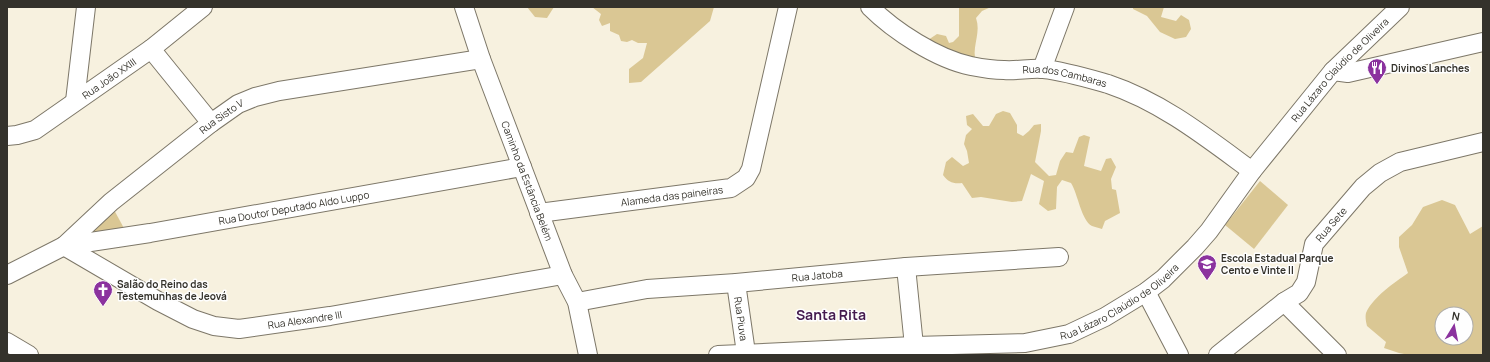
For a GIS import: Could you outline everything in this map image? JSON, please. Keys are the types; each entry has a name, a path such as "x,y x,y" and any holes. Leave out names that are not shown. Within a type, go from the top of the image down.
{"street":[{"path":"75,101 86,7"},
{"name":"Rua João XXIII","path":"7,136 34,130 151,49 203,7"},
{"name":"Caminho da Estância Belém","path":"464,7 481,59 539,213 563,275 577,302 588,355"},
{"name":"Alameda das paineiras","path":"539,213 731,188 746,178 751,169 788,7"},
{"name":"Rua dos Cambaras","path":"870,7 891,26 907,37 944,57 970,66 1003,70 1042,69 1107,84 1124,90 1174,115 1252,171"},
{"path":"1042,69 1065,7"},
{"name":"Rua Lázaro Claúdio de Oliveira","path":"718,355 903,349 1025,343 1069,334 1090,325 1146,292 1163,279 1195,247 1209,231 1252,171 1332,71 1400,7"},
{"path":"1332,71 1348,73 1483,42"},
{"path":"151,49 211,123"},
{"name":"Rua Sisto V","path":"7,275 64,246 111,202 211,123 238,104 255,97 273,93 481,59"},
{"name":"Rua Sete","path":"1218,355 1284,302 1299,293 1306,282 1314,244 1363,187 1374,178 1400,162 1483,142"},
{"name":"Rua Doutor Deputado Aldo Luppo","path":"64,246 150,233 522,167"},
{"name":"Rua Alexandre III","path":"64,246 158,301 193,318 214,326 239,329 330,316 563,275"},
{"name":"Rua Jatoba","path":"577,302 647,289 736,284 906,267 1059,257"},
{"path":"903,349 906,267"},
{"name":"Rua Piuva","path":"736,284 746,353"},
{"path":"1146,292 1179,355"},
{"path":"1284,302 1337,355"},
{"path":"7,342 29,355"}],"shaded area":[{"path":"527,7 554,7 547,18 535,17"},
{"path":"592,7 714,7 710,21 641,82 629,83 629,69 643,58 647,43 638,43 632,40 627,42 621,41 619,35 610,31 610,23 602,26 599,20 601,14"},
{"path":"959,7 991,7 982,11 976,18 978,28 975,58 966,61 928,40 937,34 946,36 949,43 953,42 959,36"},
{"path":"1133,7 1164,7 1161,17 1176,21 1181,15 1189,20 1191,29 1186,37 1175,39 1160,32 1147,16 1133,9"},
{"path":"1003,111 1010,113 1017,125 1017,133 1023,136 1034,125 1041,124 1035,162 1049,176 1056,175 1060,161 1066,152 1073,153 1079,137 1084,135 1090,137 1084,166 1101,171 1106,159 1111,158 1116,167 1111,179 1112,189 1116,190 1120,213 1105,221 1102,229 1092,226 1088,223 1082,213 1071,183 1062,180 1057,187 1056,209 1048,211 1039,204 1044,181 1031,174 1022,201 1012,202 981,197 972,198 962,183 953,183 947,179 943,175 946,162 952,157 963,166 969,163 964,144 966,135 972,129 967,125 966,116 973,114 983,126 989,126 996,114"},
{"path":"1260,181 1288,205 1254,249 1225,225"},
{"path":"1442,200 1455,205 1470,234 1483,226 1483,355 1409,355 1399,353 1384,348 1386,342 1367,326 1366,313 1369,307 1384,291 1408,273 1399,247 1399,237 1412,225 1423,207"},
{"path":"113,208 126,232 93,232 96,224"}],"place":[{"name":"Divinos Lanches","path":"1377,85"},
{"name":"Escola Estadual Parque Cento e Vinte II","path":"1207,281"},
{"name":"Salão do Reino das Testemunhas de Jeová","path":"103,307"}],"district":[{"name":"Santa Rita","path":"831,315"}]}
